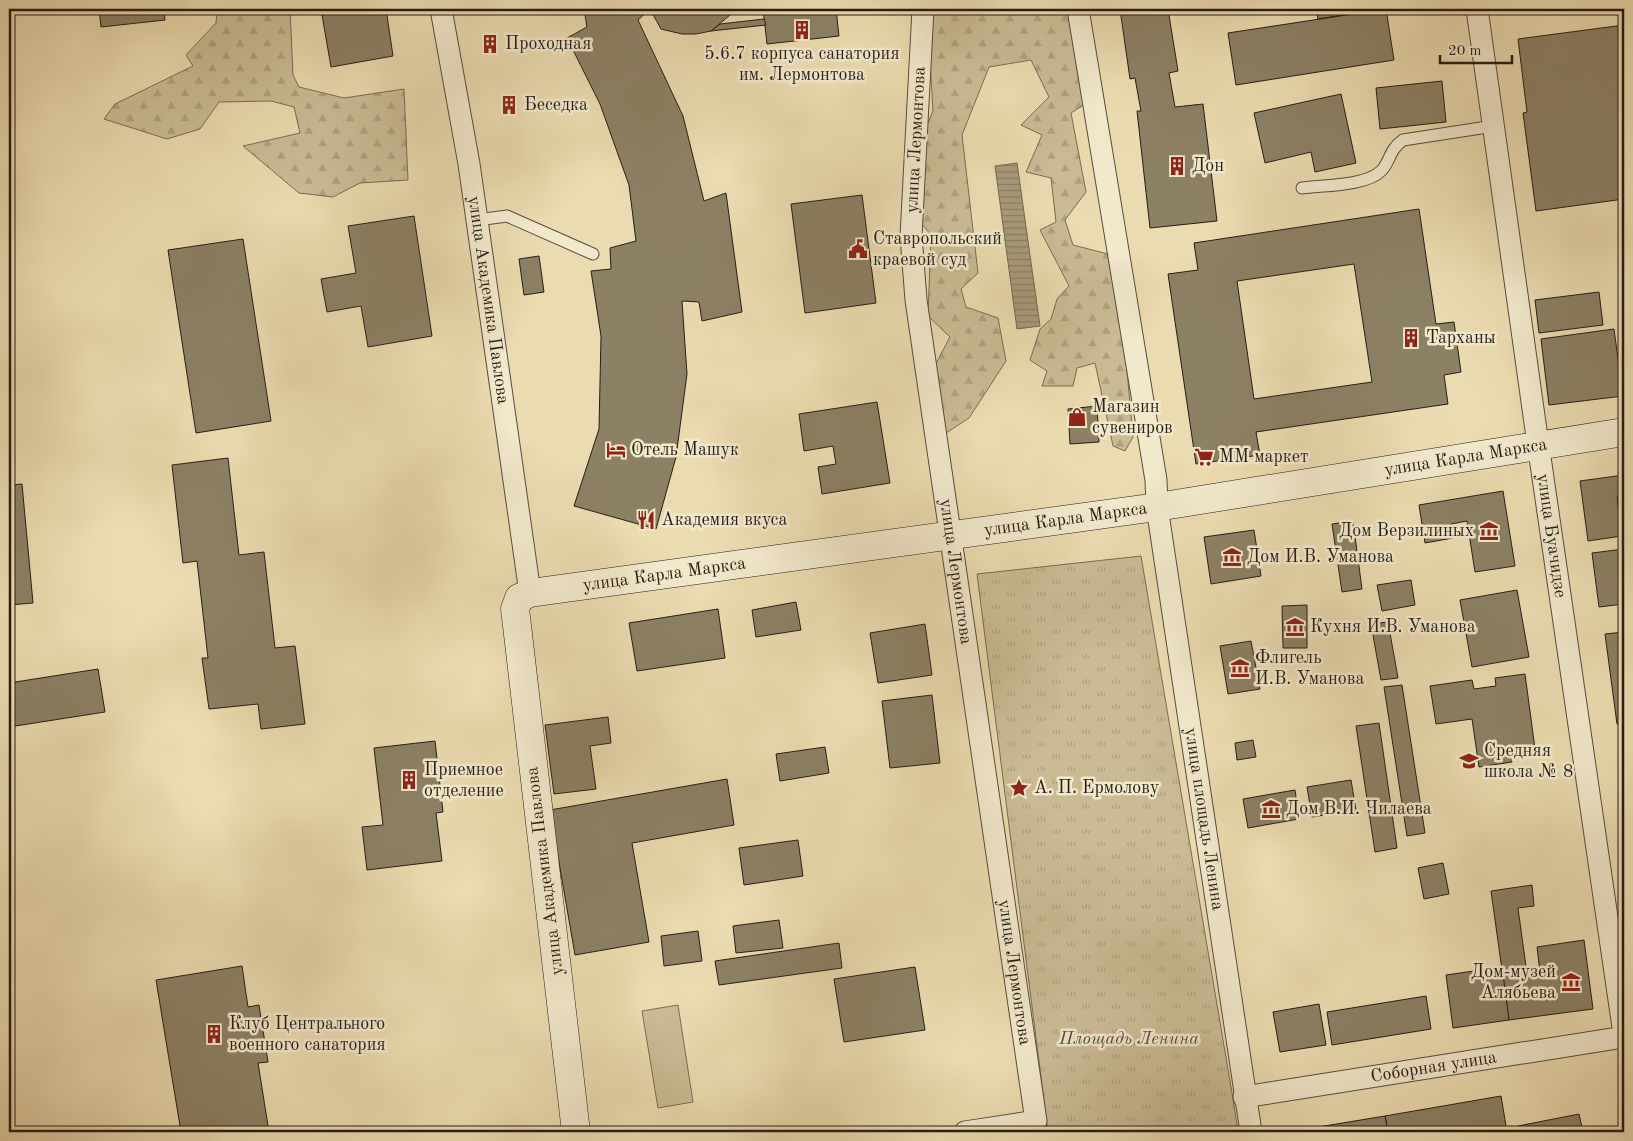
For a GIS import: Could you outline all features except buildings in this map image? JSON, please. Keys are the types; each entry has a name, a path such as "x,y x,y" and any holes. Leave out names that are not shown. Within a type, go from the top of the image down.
{"street":[{"name":"улица Академика Павлова","path":"441,9 477,220 523,601 576,1132"},
{"name":"улица Лермонтова","path":"923,9 911,236 916,300 1036,1127"},
{"path":"1078,9 1156,480 1157,507"},
{"name":"улица Буачидзе","path":"1477,9 1624,1036"},
{"name":"улица Карла Маркса","path":"523,601 951,536 1157,507 1624,432"},
{"name":"улица площадь Ленина","path":"1157,507 1244,1096 1251,1132"},
{"name":"Соборная улица","path":"1244,1096 1624,1036"},
{"path":"965,1132 1036,1127"}],"lane":[{"path":"1302,188 1364,180 1381,170 1393,147 1403,140 1494,126"},
{"path":"477,220 507,216 593,254"}],"green space":[{"path":"217,9 290,9 293,75 299,87 344,98 404,89 408,180 360,183 333,197 299,193 243,146 300,133 294,107 271,101 219,102 200,129 167,139 104,119 115,104 193,66 186,55 216,23"},
{"path":"927,9 1088,9 1093,99 1071,113 1086,192 1065,220 1073,245 1108,254 1119,282 1133,437 1125,451 1113,446 1095,363 1077,368 1073,386 1042,386 1047,371 1030,360 1040,329 1051,319 1057,299 1069,286 1040,230 1056,222 1051,178 1026,172 1042,135 1021,125 1049,97 1031,60 989,67 962,135 978,273 961,289 966,307 998,318 1006,361 969,418 943,435 933,369 950,337 928,316 931,235 918,219 919,144 933,111"},
{"name":"Площадь Ленина","path":"1141,556 1238,1132 1048,1132 977,574"},
{"path":"678,1005 693,1102 658,1108 642,1011"}],"shaded area":[{"path":"1017,163 1040,326 1017,329 995,166"}],"place":[{"name":"5.6.7 корпуса санатория им. Лермонтова","path":"802,30"},
{"name":"Проходная","path":"490,44"},
{"name":"Беседка","path":"509,105"},
{"name":"Дон","path":"1177,166"},
{"name":"Ставропольский краевой суд","path":"858,249"},
{"name":"Тарханы","path":"1411,338"},
{"name":"Магазин сувениров","path":"1077,417"},
{"name":"Отель Машук","path":"616,450"},
{"name":"ММ маркет","path":"1204,457"},
{"name":"Академия вкуса","path":"646,520"},
{"name":"Дом Верзилиных","path":"1489,531"},
{"name":"Дом И.В. Уманова","path":"1232,557"},
{"name":"Кухня И.В. Уманова","path":"1295,627"},
{"name":"Флигель И.В. Уманова","path":"1240,668"},
{"name":"Средняя школа № 8","path":"1469,761"},
{"name":"Приемное отделение","path":"409,780"},
{"name":"А. П. Ермолову","path":"1019,788"},
{"name":"Дом В.И. Чилаева","path":"1271,809"},
{"name":"Дом-музей Алябьева","path":"1571,982"},
{"name":"Клуб Центрального военного санатория","path":"214,1034"}]}
